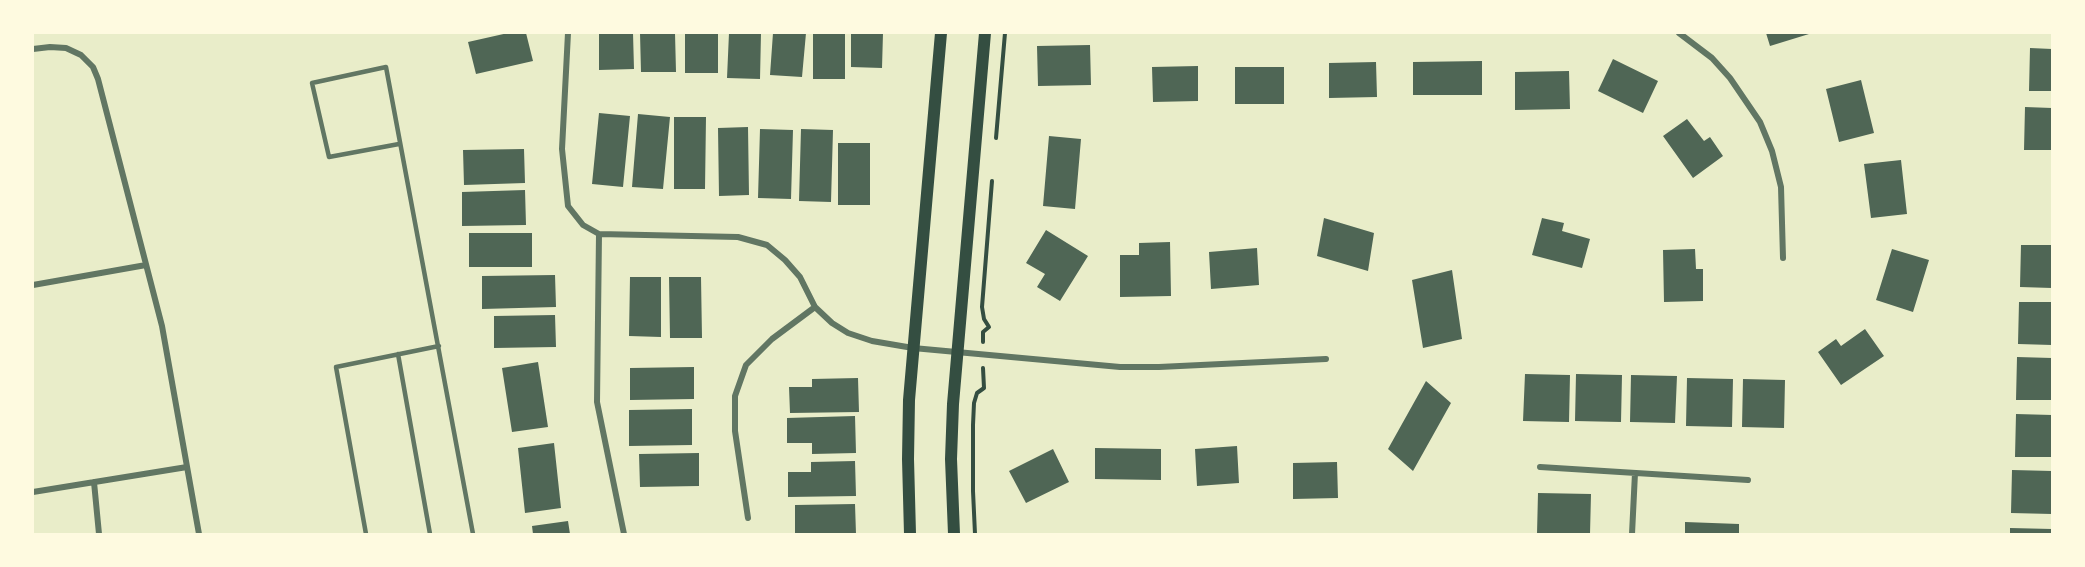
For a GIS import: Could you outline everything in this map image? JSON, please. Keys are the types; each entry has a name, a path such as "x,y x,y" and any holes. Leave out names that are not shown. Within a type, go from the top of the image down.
{"main road":[{"path":"910,534 909,400 941,33"},
{"path":"954,534 951,459 952,404 985,33"}],"street":[{"path":"568,33 562,149 568,206 583,225 599,234 738,237 767,245 800,277 815,307 832,323 848,333 872,341 982,355 1130,367 1326,359"},
{"path":"1679,33 1712,58 1730,78 1760,122 1772,151 1780,181 1783,258"},
{"path":"33,50 50,47 66,48 81,55 93,67 98,79 162,326 199,534"},
{"path":"599,234 597,402 624,534"},
{"path":"33,285 146,265"},
{"path":"748,518 735,431 735,396 746,365 772,339 815,307"},
{"path":"33,492 187,467"},
{"path":"1540,467 1748,480"},
{"path":"1632,534 1635,473"},
{"path":"94,483 99,534"}],"lane":[{"path":"399,144 329,157 312,83 386,67 473,534"},
{"path":"366,534 336,367 439,346"},
{"path":"398,354 430,534"}],"path":[{"path":"995,148 1005,33"},
{"path":"975,534 972,491 974,403 978,393 984,388 983,332 989,327 984,319 982,307 993,171"}],"building":[{"path":"508,33 526,33 533,61 476,74 468,42"},
{"path":"599,33 633,33 634,69 599,70"},
{"path":"640,33 675,33 676,72 641,72"},
{"path":"685,33 718,33 718,73 685,73"},
{"path":"729,33 761,33 760,79 727,78"},
{"path":"773,33 806,33 802,77 770,75"},
{"path":"813,33 845,33 845,79 813,79"},
{"path":"851,33 883,33 882,68 851,67"},
{"path":"1766,33 1809,33 1809,34 1770,46"},
{"path":"1090,45 1091,85 1038,86 1037,46"},
{"path":"2030,48 2052,49 2052,91 2029,91"},
{"path":"1613,59 1658,81 1643,113 1598,91"},
{"path":"1482,61 1482,95 1413,95 1413,62"},
{"path":"1376,62 1377,97 1329,98 1329,63"},
{"path":"1198,66 1198,101 1153,102 1152,67"},
{"path":"1235,67 1284,67 1284,104 1235,104"},
{"path":"1569,71 1570,109 1515,110 1515,72"},
{"path":"1861,80 1874,133 1839,142 1826,89"},
{"path":"2025,107 2052,108 2052,150 2024,150"},
{"path":"599,113 630,116 623,187 592,184"},
{"path":"638,114 670,117 663,189 632,187"},
{"path":"674,117 706,117 705,189 674,189"},
{"path":"1687,119 1704,141 1710,137 1723,156 1693,178 1663,136"},
{"path":"748,127 749,195 719,196 718,128"},
{"path":"760,129 793,130 791,199 758,198"},
{"path":"801,129 833,130 831,202 799,201"},
{"path":"1049,136 1081,139 1075,209 1043,206"},
{"path":"838,143 870,143 870,205 838,205"},
{"path":"524,149 525,183 464,185 463,150"},
{"path":"1901,160 1907,214 1871,218 1864,164"},
{"path":"525,190 526,225 462,226 462,192"},
{"path":"1324,218 1374,233 1368,271 1317,256"},
{"path":"1542,218 1564,223 1562,231 1590,239 1582,268 1532,255"},
{"path":"1046,230 1088,256 1060,301 1037,287 1045,274 1026,263"},
{"path":"469,233 532,233 532,267 469,267"},
{"path":"1170,242 1171,296 1120,297 1120,255 1139,255 1139,243"},
{"path":"2021,245 2052,245 2052,288 2020,287"},
{"path":"1257,248 1259,285 1211,289 1209,252"},
{"path":"1695,249 1696,269 1703,269 1703,301 1664,302 1663,250"},
{"path":"1892,249 1929,260 1913,312 1876,300"},
{"path":"1452,270 1462,339 1423,348 1412,280"},
{"path":"555,275 556,307 482,309 482,276"},
{"path":"630,277 661,277 661,337 629,336"},
{"path":"669,277 701,277 702,338 670,338"},
{"path":"2019,302 2052,302 2052,345 2018,344"},
{"path":"555,315 556,347 494,348 494,316"},
{"path":"1865,329 1884,356 1841,385 1818,352 1836,339 1841,346"},
{"path":"2017,357 2052,358 2052,400 2016,400"},
{"path":"538,362 548,427 512,432 502,368"},
{"path":"694,367 694,399 630,400 630,368"},
{"path":"1525,374 1570,375 1569,422 1523,421"},
{"path":"1576,374 1622,375 1621,422 1575,421"},
{"path":"1631,375 1677,376 1675,423 1630,422"},
{"path":"858,378 859,412 790,413 789,387 812,387 812,379"},
{"path":"1687,378 1733,379 1732,427 1686,426"},
{"path":"1743,379 1785,380 1784,428 1742,427"},
{"path":"1426,381 1451,403 1413,471 1388,449"},
{"path":"692,409 692,445 629,446 629,410"},
{"path":"2016,414 2052,415 2052,457 2015,457"},
{"path":"855,416 856,453 812,454 812,443 787,443 787,418"},
{"path":"554,443 561,508 525,513 518,448"},
{"path":"1237,446 1239,483 1197,486 1195,449"},
{"path":"1095,448 1161,449 1161,480 1095,479"},
{"path":"1053,449 1069,482 1026,503 1009,471"},
{"path":"699,453 699,486 640,487 639,454"},
{"path":"855,461 856,496 788,497 788,472 811,472 811,462"},
{"path":"1337,462 1338,498 1293,499 1293,463"},
{"path":"2012,470 2052,471 2052,514 2011,513"},
{"path":"1538,493 1591,494 1590,534 1537,534"},
{"path":"855,504 856,534 795,534 795,505"},
{"path":"568,521 570,534 533,534 532,526"},
{"path":"1685,522 1739,524 1739,534 1685,534"},
{"path":"2010,528 2052,529 2052,534 2010,534"}]}
